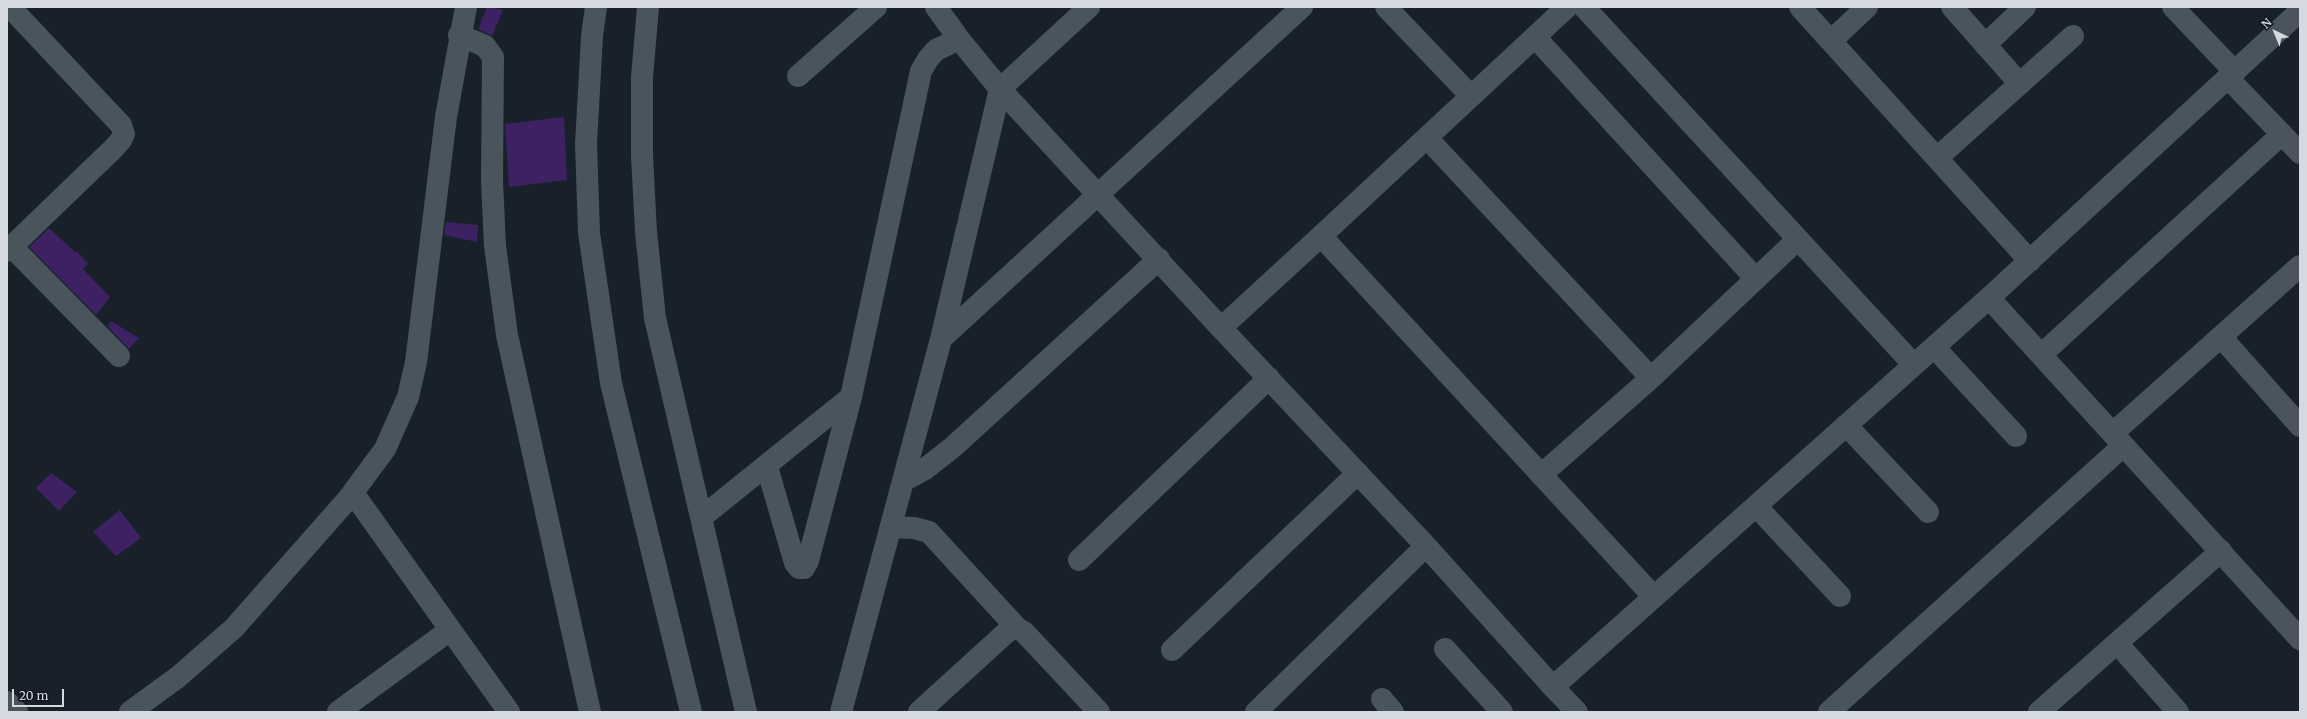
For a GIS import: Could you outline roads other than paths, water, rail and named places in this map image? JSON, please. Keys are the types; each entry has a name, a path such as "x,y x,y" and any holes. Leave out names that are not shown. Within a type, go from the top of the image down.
{"street":[{"path":"10,7 121,125 124,134 114,148 9,249 119,356"},
{"path":"138,710 234,628 353,493 385,448 408,397 416,362 446,117 466,7"},
{"path":"596,7 592,36 586,144 589,233 611,383 691,712"},
{"path":"648,7 642,85 643,163 649,275 655,318 746,712"},
{"path":"798,76 876,7"},
{"path":"841,712 941,339 1000,89 1089,7"},
{"path":"941,339 1302,7"},
{"path":"1386,7 1471,96"},
{"path":"1221,328 1568,7"},
{"path":"1584,7 1914,365"},
{"path":"1800,7 2030,261"},
{"path":"1831,41 1867,7"},
{"path":"1952,7 2020,84"},
{"path":"1985,45 2025,7"},
{"path":"2173,7 2300,153"},
{"path":"938,8 959,39 1000,89 1159,259 1221,328 1426,546 1576,712"},
{"path":"1553,687 2030,261 2300,11"},
{"path":"460,35 485,46 493,57 492,181 495,246 507,335 590,712"},
{"path":"1937,158 2074,36"},
{"path":"1535,37 1756,280"},
{"path":"767,466 795,563 801,569 808,561 851,397 921,71 928,59 936,50 959,39"},
{"path":"2040,355 2282,134"},
{"path":"1427,138 1651,378"},
{"path":"1321,236 1654,597"},
{"path":"1541,475 1651,378 1798,239"},
{"path":"903,482 926,469 953,447 1159,259"},
{"path":"1829,712 2118,439 2221,337 2300,266"},
{"path":"1989,298 2300,639"},
{"path":"2221,337 2300,426"},
{"path":"1934,347 2016,436"},
{"path":"1079,560 1269,378"},
{"path":"702,518 851,397"},
{"path":"1846,425 1928,512"},
{"path":"1172,650 1358,473"},
{"path":"353,493 510,712"},
{"path":"1756,506 1840,596"},
{"path":"891,527 914,528 929,532 1016,628 1024,632 1099,712"},
{"path":"1256,712 1426,546"},
{"path":"2039,712 2221,551"},
{"path":"919,712 1008,631 1016,628"},
{"path":"338,712 450,630"},
{"path":"2117,643 2178,712"},
{"path":"1445,649 1502,712"},
{"path":"7,702 17,712"}]}
